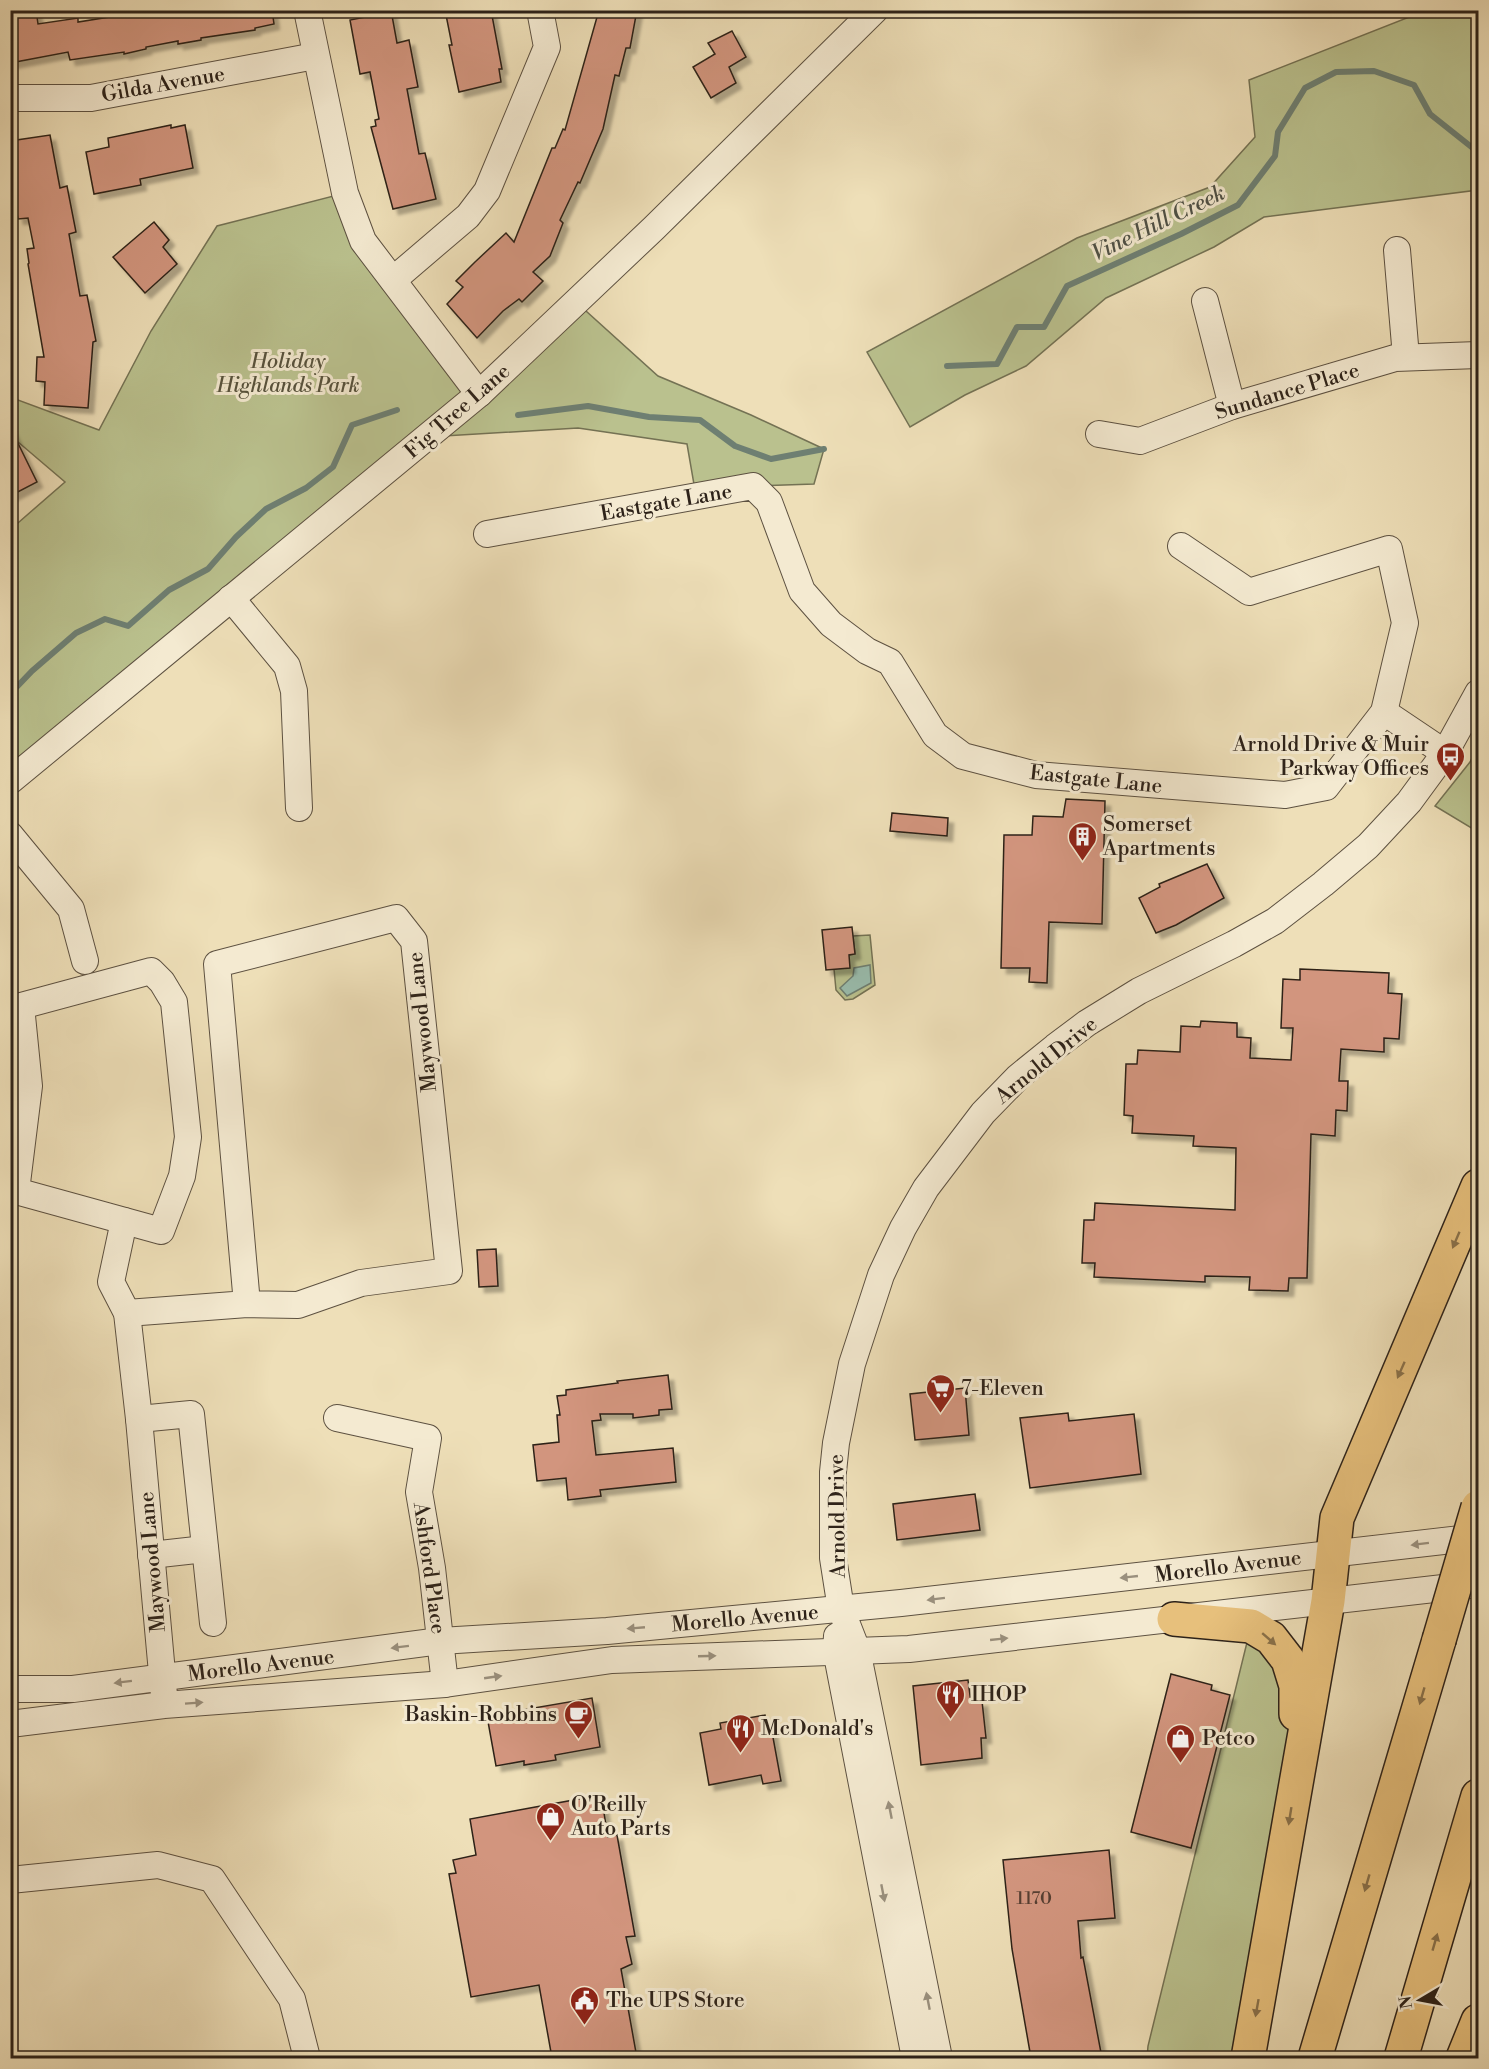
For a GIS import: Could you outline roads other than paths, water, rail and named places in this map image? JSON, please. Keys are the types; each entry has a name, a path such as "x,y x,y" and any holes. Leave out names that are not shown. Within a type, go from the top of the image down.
{"highway":[{"path":"1248,2058 1328,1601 1337,1518 1479,1186"},
{"path":"1315,2058 1479,1507"},
{"path":"1174,1619 1251,1626 1271,1638 1288,1660 1296,1686 1299,1758"},
{"path":"1401,2058 1479,1796"},
{"path":"1463,2058 1479,2022"}],"street":[{"path":"307,10 345,193 363,241 479,394"},
{"path":"393,280 468,216 487,191 547,47 540,10"},
{"name":"Fig Tree Lane","path":"10,781 479,394 654,228 875,10"},
{"name":"Gilda Avenue","path":"10,98 92,98 315,56"},
{"path":"1397,250 1406,357"},
{"path":"1205,301 1232,406"},
{"name":"Sundance Place","path":"1100,434 1140,441 1232,406 1395,358 1479,355"},
{"name":"Eastgate Lane","path":"487,534 753,486 769,502 802,591 831,624 867,651 890,662 935,735 963,756 1036,775 1285,795 1326,786 1384,712 1405,623 1389,549 1249,592 1181,546"},
{"path":"231,598 287,666 294,691 299,808"},
{"name":"Arnold Drive","path":"915,2058 846,1650 833,1558 833,1472 838,1432 852,1364 882,1275 903,1228 926,1188 983,1113 1018,1077 1087,1023 1139,991 1275,921 1323,884 1368,846 1409,802 1446,753 1479,693"},
{"path":"1384,712 1446,753"},
{"path":"10,835 71,909 85,961"},
{"name":"Maywood Lane","path":"127,1313 247,1304 298,1305 361,1283 449,1271 414,941 396,918 217,964 247,1304"},
{"path":"151,971 162,982 174,1002 188,1137 182,1176 162,1231 124,1221 16,1191 29,1086 21,1006 151,971"},
{"name":"Maywood Lane","path":"124,1221 111,1282 127,1313 139,1419 164,1705"},
{"path":"139,1419 191,1414 213,1623"},
{"name":"Ashford Place","path":"337,1418 429,1438 419,1492 432,1568 445,1684"},
{"name":"Morello Avenue","path":"10,1689 73,1689 440,1641 607,1631 841,1609 1479,1537"},
{"path":"151,1555 205,1549"},
{"name":"Morello Avenue","path":"10,1724 164,1705 445,1684 612,1660 909,1649 1479,1584"},
{"name":"Arnold Drive","path":"846,1650 939,2058"},
{"path":"10,1880 158,1865 212,1880 292,1999 306,2058"}],"waterway":[{"name":"Vine Hill Creek","path":"947,366 997,364 1017,327 1044,327 1067,286 1181,234 1238,205 1275,156 1278,132 1305,88 1336,72 1374,71 1414,85 1430,114 1474,149"},
{"name":"Vine Hill Creek","path":"518,415 588,406 649,417 700,420 735,446 771,459 824,449"},
{"name":"Vine Hill Creek","path":"10,694 32,671 76,633 105,619 128,626 169,590 208,569 236,537 266,509 306,488 333,467 352,425 397,410"}],"place":[{"name":"Arnold Drive & Muir Parkway Offices","path":"1450,782"},
{"name":"Somerset Apartments","path":"1082,862"},
{"name":"7-Eleven","path":"940,1414"},
{"name":"IHOP","path":"950,1720"},
{"name":"Baskin-Robbins","path":"578,1740"},
{"name":"McDonald's","path":"740,1754"},
{"name":"Petco","path":"1181,1764"},
{"name":"O'Reilly Auto Parts","path":"550,1842"},
{"name":"The UPS Store","path":"585,2026"}],"park label":[{"name":"Holiday Highlands Park","path":"288,373"}]}
